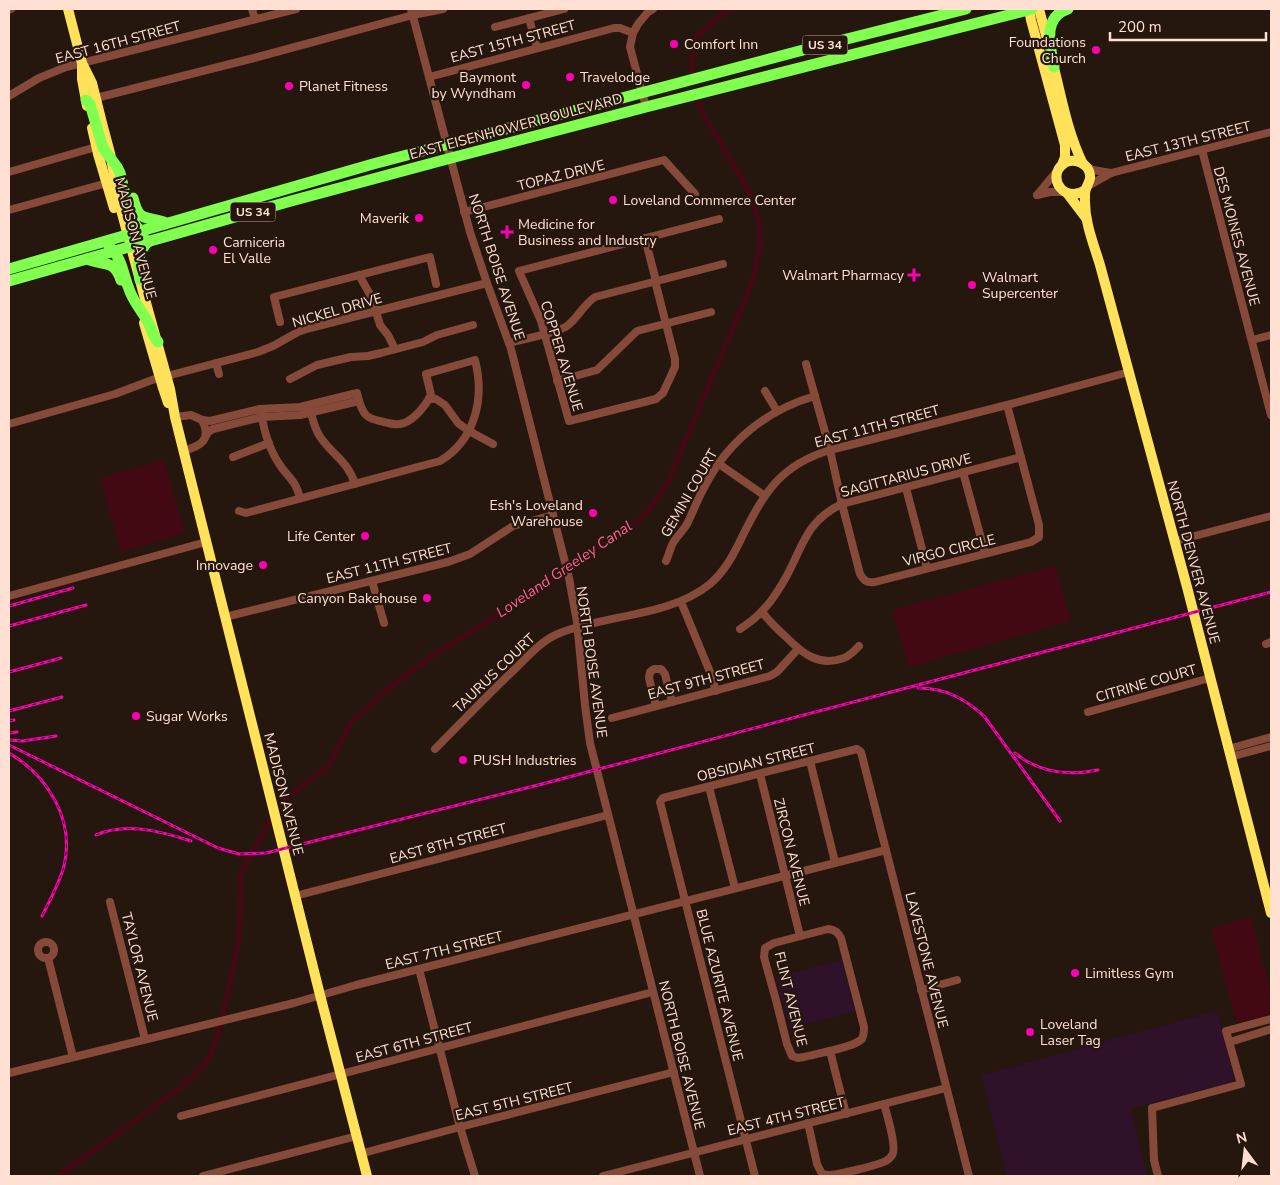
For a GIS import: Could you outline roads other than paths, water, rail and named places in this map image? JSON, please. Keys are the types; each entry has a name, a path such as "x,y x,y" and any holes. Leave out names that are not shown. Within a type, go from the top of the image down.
{"highway":[{"name":"EAST EISENHOWER BOULEVARD","path":"9,269 447,144 643,94 938,13 966,9"},
{"name":"EAST EISENHOWER BOULEVARD","path":"9,280 450,158 1032,9"},
{"path":"1054,67 1050,39 1051,26 1056,15 1068,9"},
{"path":"91,99 90,104 103,148 120,173 130,214 129,234 146,236 153,240 143,246 140,253 140,280"},
{"path":"106,139 125,170 139,214 149,220 168,223"},
{"path":"291,201 334,182 338,174"},
{"path":"96,243 123,248 122,266 130,294 149,325 153,339"},
{"path":"85,259 107,263 117,270 138,322 153,339"}],"main road":[{"name":"MADISON AVENUE","path":"68,9 82,63 82,79 106,139 111,160"},
{"path":"1032,9 1054,67 1076,149 1090,176 1087,188 1077,194 1066,193 1061,189 1057,181 1057,176 1065,157 1065,145 1032,9"},
{"name":"MADISON AVENUE","path":"91,99 96,147 107,183 129,234 123,248 140,280 163,376 171,394 174,418 367,1176"},
{"path":"1061,166 1070,161 1085,165"},
{"name":"NORTH DENVER AVENUE","path":"1087,188 1086,219 1175,541 1271,913"},
{"name":"NORTH DENVER AVENUE","path":"1066,193 1086,219"}],"street":[{"path":"252,9 256,19"},
{"name":"EAST 16TH STREET","path":"9,96 52,72 66,67 296,9"},
{"path":"91,99 262,56 412,12 443,9"},
{"path":"495,27 564,9"},
{"path":"646,107 630,47 633,33 638,24 653,9"},
{"name":"NORTH BOISE AVENUE","path":"412,12 464,212 510,343 569,578 578,628 590,743 700,1176"},
{"path":"529,18 537,48"},
{"name":"EAST 15TH STREET","path":"429,76 614,28 620,28 633,33"},
{"name":"EAST 13TH STREET","path":"1087,188 1111,173 1271,132"},
{"path":"9,172 96,147"},
{"name":"DES MOINES AVENUE","path":"1202,150 1271,415"},
{"name":"TOPAZ DRIVE","path":"464,212 664,160 695,194"},
{"name":"EAST 13TH STREET","path":"1085,165 1093,170 1111,173"},
{"path":"1061,166 1037,195 1050,192 1066,193"},
{"path":"9,210 107,183"},
{"path":"666,324 645,238 719,219"},
{"name":"COPPER AVENUE","path":"645,238 519,271 539,313 569,421 656,399 663,393 674,367 675,359 666,324"},
{"path":"280,322 274,297 430,257 436,284"},
{"path":"510,343 568,326 590,300 595,297 722,264"},
{"path":"359,275 372,298 380,325 395,349"},
{"name":"NICKEL DRIVE","path":"9,424 110,396 163,376 267,349 306,329 487,282"},
{"path":"557,381 597,370 637,331 711,312"},
{"path":"290,379 317,365 351,356 368,356 423,342 437,335 473,325"},
{"path":"1252,340 1271,335"},
{"path":"174,418 191,415 210,421 261,413 295,416 310,409 358,397 360,407 367,416 392,424 403,424 427,403 431,395 426,374 475,360 479,383 478,403 474,420 461,444 452,454 440,461 246,513 239,511"},
{"path":"216,363 220,374"},
{"name":"VIRGO CIRCLE","path":"806,364 830,450 860,574 865,581 871,582 1031,542 1039,537 1039,524 1007,405"},
{"name":"EAST 11TH STREET","path":"578,628 681,602 711,583 732,558 765,496 777,481 796,464 808,458 830,450 1129,372"},
{"path":"764,391 777,411"},
{"name":"GEMINI COURT","path":"666,561 674,542 686,526 705,485 728,450 758,423 777,411 815,396"},
{"path":"429,399 436,399 445,405 458,424 493,444"},
{"path":"310,409 323,442 348,468 352,474 354,484"},
{"path":"183,451 200,445 208,432 213,429 261,413"},
{"path":"261,413 269,443 282,468 297,487 300,498"},
{"path":"202,420 206,436"},
{"path":"233,457 269,443"},
{"name":"SAGITTARIUS DRIVE","path":"740,629 762,612 782,584 813,524 831,509 842,504 1021,457"},
{"path":"719,464 765,496"},
{"path":"963,472 985,553"},
{"path":"906,488 927,568"},
{"name":"EAST 11TH STREET","path":"225,617 465,556 514,526 553,516"},
{"path":"1175,541 1271,516"},
{"path":"9,596 206,542"},
{"path":"372,581 384,623"},
{"path":"681,602 716,691"},
{"path":"762,612 798,649 816,659 833,661 846,657 859,646"},
{"name":"TAURUS COURT","path":"435,749 539,646 560,633 578,628"},
{"name":"EAST 9TH STREET","path":"612,718 770,676 777,672 798,649"},
{"path":"656,706 649,678 650,672 654,668 660,668 665,674 672,702"},
{"name":"CITRINE COURT","path":"1088,712 1210,678"},
{"path":"1229,753 1271,737"},
{"path":"1229,753 1271,746"},
{"name":"OBSIDIAN STREET","path":"661,800 859,750"},
{"name":"LAVESTONE AVENUE","path":"859,750 969,1176"},
{"path":"810,761 836,862"},
{"name":"ZIRCON AVENUE","path":"760,774 800,936"},
{"path":"709,787 735,888"},
{"name":"BLUE AZURITE AVENUE","path":"661,800 661,807 755,1176"},
{"name":"EAST 8TH STREET","path":"295,896 608,815"},
{"name":"EAST 7TH STREET","path":"9,1073 886,850"},
{"name":"TAYLOR AVENUE","path":"110,902 145,1039"},
{"path":"800,936 828,929 835,930 841,938 854,984 864,1027 862,1038 854,1044 830,1051 846,1114"},
{"name":"FLINT AVENUE","path":"800,936 774,942 765,948 764,957 787,1044 792,1056 798,1058 830,1051"},
{"path":"48,958 73,1057"},
{"path":"419,969 460,1127 475,1176"},
{"path":"921,990 957,980"},
{"name":"EAST 6TH STREET","path":"181,1116 653,992"},
{"path":"1158,1176 1154,1153 1152,1108 1241,1084 1226,1031 1271,1019"},
{"path":"1230,1042 1271,1029"},
{"name":"EAST 5TH STREET","path":"362,1155 367,1152 460,1127 674,1072"},
{"name":"EAST 4TH STREET","path":"604,1176 946,1088"},
{"path":"808,1123 817,1164 822,1174 835,1175 882,1163 893,1156 894,1142 884,1104"},
{"path":"202,1176 357,1136"}],"waterway":[{"name":"Loveland Greeley Canal","path":"692,74 695,38 723,13 735,9"},
{"name":"Loveland Greeley Canal","path":"282,803 328,767 352,721 382,694 430,657 626,531 648,511 667,484 751,286 760,246 759,222 746,186 704,115 698,101"},
{"name":"Loveland Greeley Canal","path":"58,1176 182,1087 204,1065 215,1044 239,940 241,873 270,820"}],"railway":[{"path":"9,606 73,588"},
{"path":"9,745 218,848 239,854 266,853 542,784 1271,592"},
{"path":"9,626 86,605"},
{"path":"9,672 61,658"},
{"path":"918,688 928,688 954,695 984,716 1060,821"},
{"path":"9,711 62,697"},
{"path":"9,721 14,720"},
{"path":"9,733 17,732"},
{"path":"9,740 22,741 56,736"},
{"path":"9,753 36,774 46,787 62,816 66,832 64,866 57,886 42,916"},
{"path":"1015,753 1024,760 1044,769 1065,773 1098,770"},
{"path":"96,835 119,829 143,829 191,841"}],"place":[{"name":"Comfort Inn","path":"674,44"},
{"name":"Foundations Church","path":"1096,50"},
{"name":"Travelodge","path":"570,77"},
{"name":"Baymont by Wyndham","path":"526,85"},
{"name":"Planet Fitness","path":"289,86"},
{"name":"Loveland Commerce Center","path":"613,200"},
{"name":"Maverik","path":"419,218"},
{"name":"Medicine for Business and Industry","path":"507,232"},
{"name":"Carniceria El Valle","path":"213,250"},
{"name":"Walmart Pharmacy","path":"914,275"},
{"name":"Walmart Supercenter","path":"972,285"},
{"name":"Esh's Loveland Warehouse","path":"593,513"},
{"name":"Life Center","path":"365,536"},
{"name":"Innovage","path":"263,565"},
{"name":"Canyon Bakehouse","path":"427,598"},
{"name":"Sugar Works","path":"136,716"},
{"name":"PUSH Industries","path":"463,760"},
{"name":"Limitless Gym","path":"1075,973"},
{"name":"Loveland Laser Tag","path":"1030,1032"}]}
